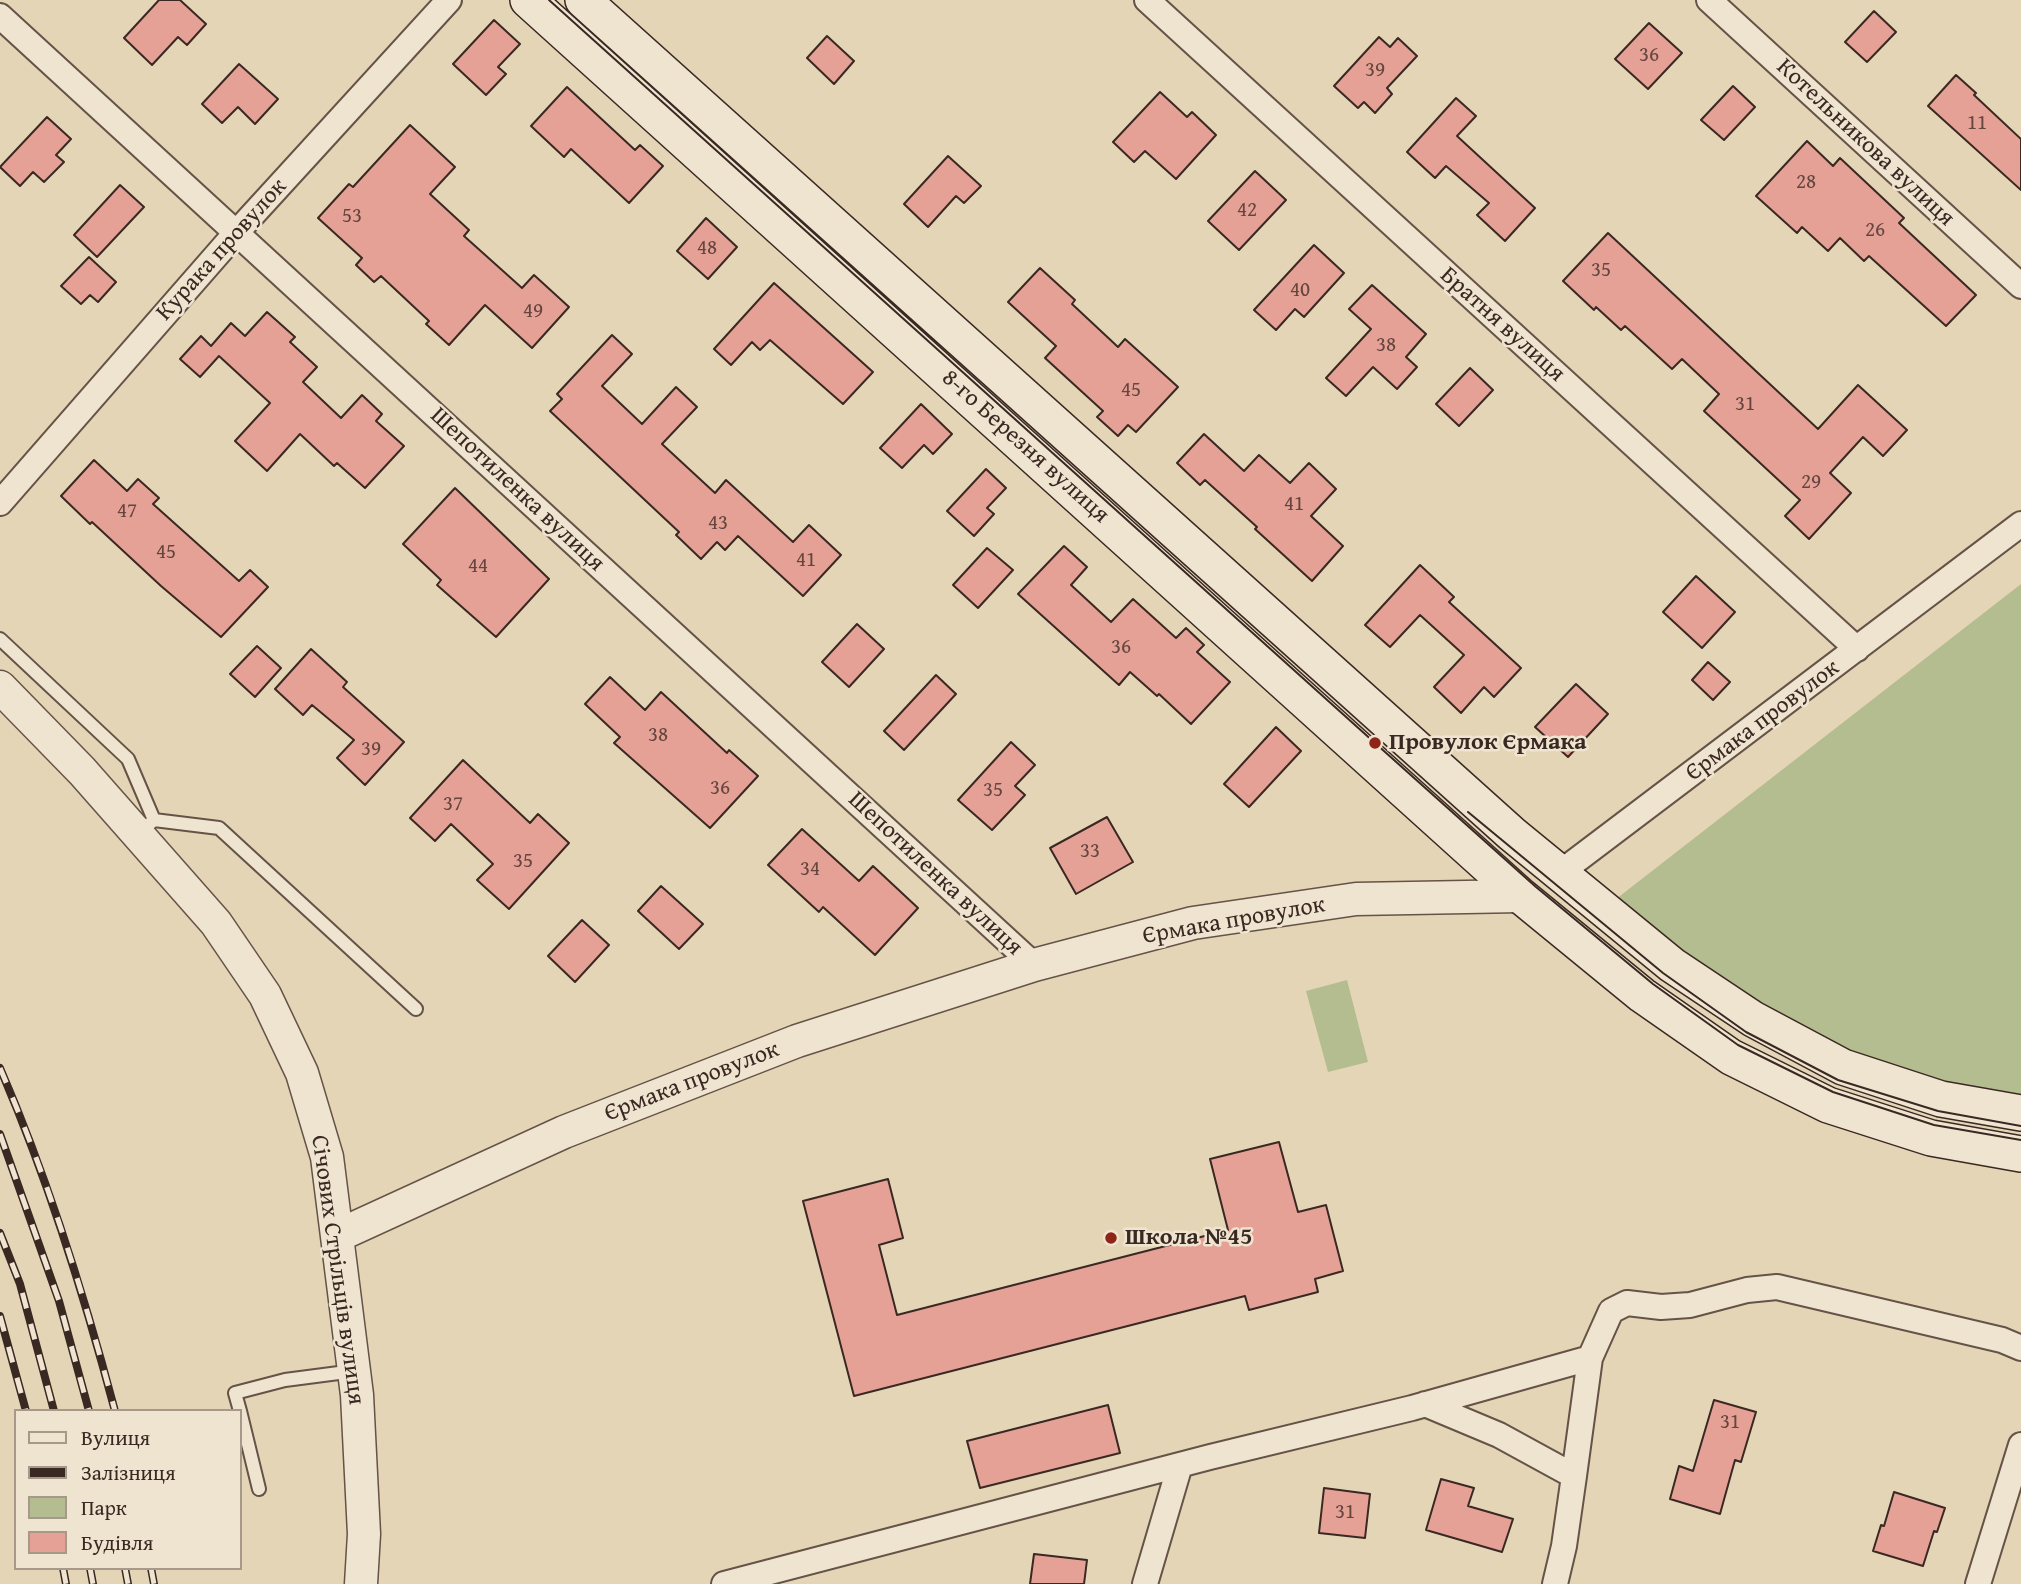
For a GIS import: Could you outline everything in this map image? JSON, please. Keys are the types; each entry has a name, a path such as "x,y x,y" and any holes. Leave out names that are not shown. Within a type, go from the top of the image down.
{"main road":[{"name":"8-го Березня вулиця","path":"528,0 1521,896 1642,995 1731,1057 1828,1105 1931,1138 2021,1154"},
{"name":"8-го Березня вулиця","path":"583,0 1512,834 1700,985 1753,1019 1843,1068 1941,1099 2021,1113"},
{"name":"Єрмака провулок","path":"1521,896 1561,872"}],"street":[{"name":"Курака провулок","path":"0,503 236,233 449,0"},
{"name":"Братня вулиця","path":"1147,0 1857,649"},
{"name":"Котельникова вулиця","path":"1709,0 2021,286"},
{"name":"Шепотиленка вулиця","path":"0,16 1034,965"},
{"name":"Єрмака провулок","path":"1561,872 2021,524"},
{"name":"Січових Стрільців вулиця","path":"0,687 82,771 146,827 265,995 302,1073 327,1157 354,1371 364,1534 361,1584"},
{"name":"Єрмака провулок","path":"337,1236 564,1132 797,1041 1034,965 1194,923 1356,899 1521,896"},
{"path":"1555,1584 1564,1546 1590,1358 1611,1311 1627,1303 1661,1307 1690,1305 1747,1290 1777,1287 2002,1340 2021,1348"},
{"path":"728,1583 1425,1404 1590,1358"},
{"path":"1425,1404 1499,1435 1574,1476"},
{"path":"1978,1584 2021,1445"},
{"path":"1145,1584 1180,1465"}],"lane":[{"path":"0,639 128,759 146,827 219,828 416,1009"},
{"path":"239,1409 235,1393 285,1380 354,1371"},
{"path":"242,1419 259,1489"}],"green space":[{"path":"2021,584 2021,1100 1943,1087 1848,1056 1759,1009 1680,952 1616,899"},
{"path":"1347,980 1368,1062 1328,1072 1306,991"}],"building":[{"path":"159,0 180,0 206,24 187,45 178,37 152,65 124,38"},
{"path":"1874,11 1896,32 1867,62 1845,42"},
{"path":"494,20 520,44 498,67 506,74 486,95 453,64"},
{"path":"1649,23 1682,53 1648,89 1615,59"},
{"path":"827,36 854,61 834,84 807,58"},
{"path":"1379,37 1390,47 1398,38 1417,56 1387,88 1392,94 1375,113 1364,102 1358,108 1334,86"},
{"path":"239,64 278,99 255,124 238,107 222,123 202,104"},
{"path":"1956,75 2021,139 2021,190 1928,106"},
{"path":"1733,86 1755,107 1724,140 1701,120"},
{"path":"567,87 635,150 640,145 663,166 629,203 571,149 564,157 531,126"},
{"path":"1160,92 1187,117 1192,112 1216,135 1176,179 1145,151 1134,162 1113,142"},
{"path":"1456,98 1476,116 1457,136 1535,208 1505,241 1477,215 1489,203 1446,166 1435,178 1407,152"},
{"path":"47,117 71,139 56,155 64,162 44,182 33,172 20,186 0,167"},
{"path":"410,125 455,167 430,194 469,230 464,236 522,288 534,275 569,307 532,348 485,305 449,345 426,324 429,321 381,276 374,282 356,265 362,258 318,218 349,184 353,187"},
{"path":"1807,141 1833,166 1840,158 1904,218 1899,223 1976,295 1946,326 1869,256 1864,261 1840,238 1828,251 1802,227 1797,233 1756,196"},
{"path":"948,156 981,186 964,203 956,196 928,227 904,204"},
{"path":"1255,171 1286,200 1239,250 1208,221"},
{"path":"120,185 144,207 97,257 74,235"},
{"path":"706,218 737,247 708,279 677,251"},
{"path":"1608,233 1818,429 1858,385 1907,430 1883,456 1863,437 1830,473 1851,493 1809,539 1785,516 1800,500 1704,411 1719,394 1682,359 1672,369 1625,326 1621,330 1596,307 1594,310 1563,281"},
{"path":"1314,245 1344,273 1304,317 1295,309 1276,330 1254,310"},
{"path":"89,257 116,282 98,302 90,295 81,304 61,286"},
{"path":"1040,268 1075,300 1072,304 1118,347 1125,339 1178,387 1136,432 1128,425 1118,436 1097,417 1103,411 1045,358 1056,346 1008,302"},
{"path":"774,283 873,372 843,404 770,340 760,350 752,342 731,365 714,349"},
{"path":"1372,285 1426,334 1406,357 1417,367 1397,389 1373,367 1346,396 1326,378 1371,329 1349,309"},
{"path":"267,312 295,337 290,342 317,367 303,382 341,418 362,395 382,414 376,421 404,446 365,488 337,463 334,466 300,434 267,471 235,441 270,403 219,356 200,377 180,359 201,336 211,346 231,323 245,336"},
{"path":"612,335 632,354 602,386 642,424 676,387 697,407 662,444 715,493 726,480 793,542 809,525 841,555 803,596 738,536 725,550 717,542 701,559 676,535 679,532 550,411 562,399 557,394"},
{"path":"1470,368 1493,390 1459,426 1436,404"},
{"path":"921,404 952,434 933,454 924,445 902,468 880,448"},
{"path":"1204,434 1244,471 1259,455 1290,483 1309,463 1336,489 1311,516 1343,546 1312,581 1205,480 1200,485 1177,463"},
{"path":"94,460 127,491 138,479 159,498 153,504 239,581 250,570 268,587 221,637 61,496"},
{"path":"986,469 1006,488 987,508 994,514 974,536 947,511"},
{"path":"455,488 549,579 496,637 437,585 441,580 403,544"},
{"path":"1064,546 1087,567 1071,585 1111,622 1133,599 1176,638 1186,628 1204,645 1197,652 1230,682 1191,724 1130,672 1119,685 1018,594"},
{"path":"987,548 1013,570 978,608 953,585"},
{"path":"1420,565 1454,597 1449,602 1521,668 1494,697 1484,687 1461,713 1434,687 1464,655 1420,615 1390,647 1365,625"},
{"path":"1696,576 1735,612 1702,648 1663,612"},
{"path":"857,624 884,649 849,687 822,662"},
{"path":"257,646 281,668 255,697 230,674"},
{"path":"311,649 347,682 343,687 404,742 365,785 337,758 354,740 312,705 303,715 275,689"},
{"path":"1708,662 1730,682 1713,700 1692,680"},
{"path":"936,675 956,694 904,750 884,731"},
{"path":"610,677 645,710 661,692 727,753 729,750 758,776 710,828 614,743 620,737 585,704"},
{"path":"1576,684 1608,714 1568,757 1535,727"},
{"path":"1276,727 1301,751 1249,807 1224,784"},
{"path":"1011,742 1035,765 1015,786 1025,795 992,830 958,800"},
{"path":"463,760 530,823 538,814 569,843 509,909 477,880 493,864 451,824 435,841 410,818"},
{"path":"1107,817 1133,862 1076,894 1050,848"},
{"path":"802,829 859,881 873,866 918,908 875,955 823,907 819,912 768,865"},
{"path":"661,886 703,924 679,949 638,911"},
{"path":"582,920 609,945 575,982 548,956"},
{"path":"1279,1142 1298,1212 1326,1205 1343,1271 1315,1279 1318,1292 1249,1310 1245,1296 854,1396 803,1201 888,1179 903,1238 879,1245 897,1315 1228,1230 1210,1159"},
{"path":"1714,1400 1756,1412 1741,1462 1735,1460 1720,1514 1670,1499 1679,1466 1693,1471"},
{"path":"1108,1405 1120,1453 980,1488 967,1441"},
{"path":"1441,1479 1474,1488 1468,1506 1513,1519 1502,1552 1426,1530"},
{"path":"1324,1488 1370,1494 1365,1538 1319,1533"},
{"path":"1894,1492 1945,1508 1937,1532 1934,1531 1923,1566 1873,1551"},
{"path":"1034,1554 1087,1560 1084,1584 1030,1584"}],"tram line":[{"path":"549,0 1536,887 1653,984 1738,1045 1833,1092 1934,1125 2021,1140"},
{"path":"1468,812 1663,973 1746,1032 1838,1080 1938,1111 2021,1126"}],"railway":[{"path":"0,1068 64,1237 114,1409"},
{"path":"0,1134 59,1301 88,1409"},
{"path":"0,1233 20,1284 53,1409"},
{"path":"0,1316 25,1409"},
{"path":"63,1570 66,1584"},
{"path":"90,1570 93,1584"},
{"path":"125,1570 128,1584"},
{"path":"151,1570 154,1584"}],"place":[{"name":"Провулок Єрмака","path":"1375,743"},
{"name":"Школа №45","path":"1111,1238"}]}
